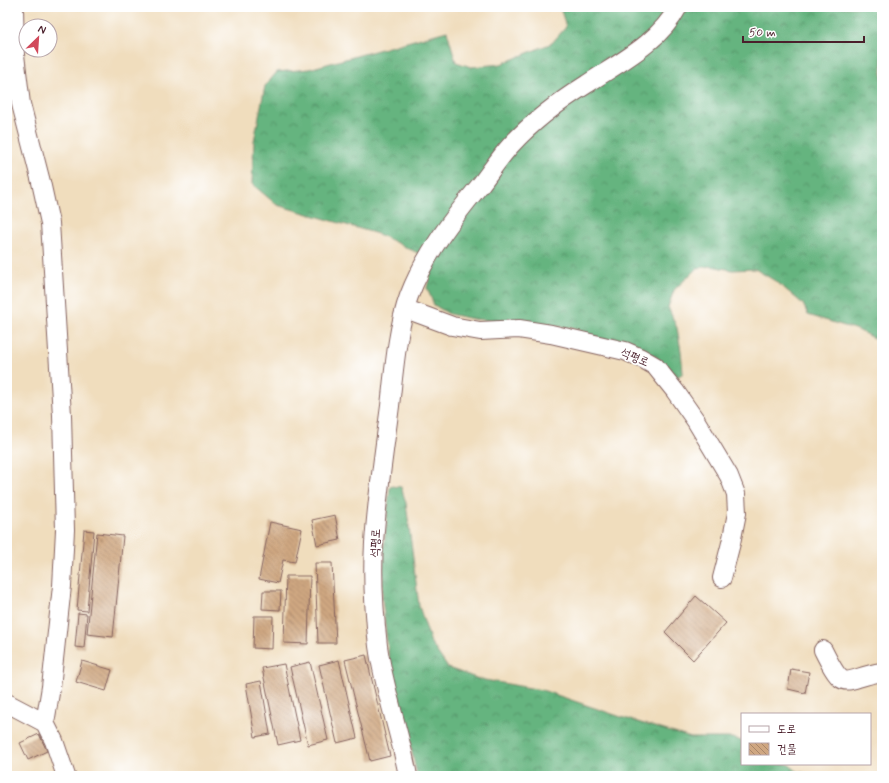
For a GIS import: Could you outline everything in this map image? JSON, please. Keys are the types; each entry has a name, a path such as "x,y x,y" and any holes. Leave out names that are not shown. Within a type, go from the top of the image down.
{"street":[{"path":"14,7 15,54 21,104 50,224 62,415 65,538 62,586 55,652 49,705 45,723"},
{"name":"석평로","path":"408,776 384,681 379,648 375,611 374,545 393,383 401,328 409,297 420,272 438,239 510,146 533,123 586,84 627,59 659,34 674,15 678,7"},
{"name":"석평로","path":"406,309 452,326 480,331 526,330 551,334 625,351 655,366 696,421 729,476 736,494 737,513 722,578"},
{"path":"823,650 833,670 839,678 845,681 852,681 882,672"},
{"path":"7,702 45,723 54,741 66,776"}],"green space":[{"path":"560,7 882,7 882,343 858,330 808,315 803,304 777,282 755,269 732,270 711,266 697,268 674,290 668,307 677,328 681,351 683,373 676,378 661,361 641,347 618,344 591,336 572,328 473,319 449,314 434,305 427,288 431,270 418,253 378,234 277,205 252,184 254,141 265,86 277,72 309,69 447,31 456,62 471,67 501,64 552,43 566,27"},
{"path":"390,486 401,487 406,503 419,606 431,643 448,668 479,679 542,690 621,717 691,738 732,738 741,741 741,765 789,765 797,771 815,776 417,776 404,715 389,660 382,598 384,547"}],"building":[{"path":"335,515 340,540 317,545 312,520"},
{"path":"270,522 302,529 295,562 283,560 278,583 259,579"},
{"path":"84,530 94,531 87,611 77,610"},
{"path":"97,533 123,536 113,637 87,634"},
{"path":"315,563 332,563 336,643 318,643"},
{"path":"286,576 310,576 308,644 284,643"},
{"path":"263,591 281,591 280,610 262,609"},
{"path":"696,596 726,623 693,660 665,632"},
{"path":"78,613 87,614 84,648 75,647"},
{"path":"254,616 273,616 272,649 253,648"},
{"path":"366,655 390,756 370,761 345,660"},
{"path":"339,660 357,738 337,743 319,665"},
{"path":"82,661 112,670 106,691 76,682"},
{"path":"310,662 328,740 308,745 290,667"},
{"path":"284,664 300,740 278,745 262,668"},
{"path":"791,669 809,672 805,693 788,689"},
{"path":"261,681 270,734 255,737 246,684"},
{"path":"39,734 47,751 28,760 20,743"}]}
